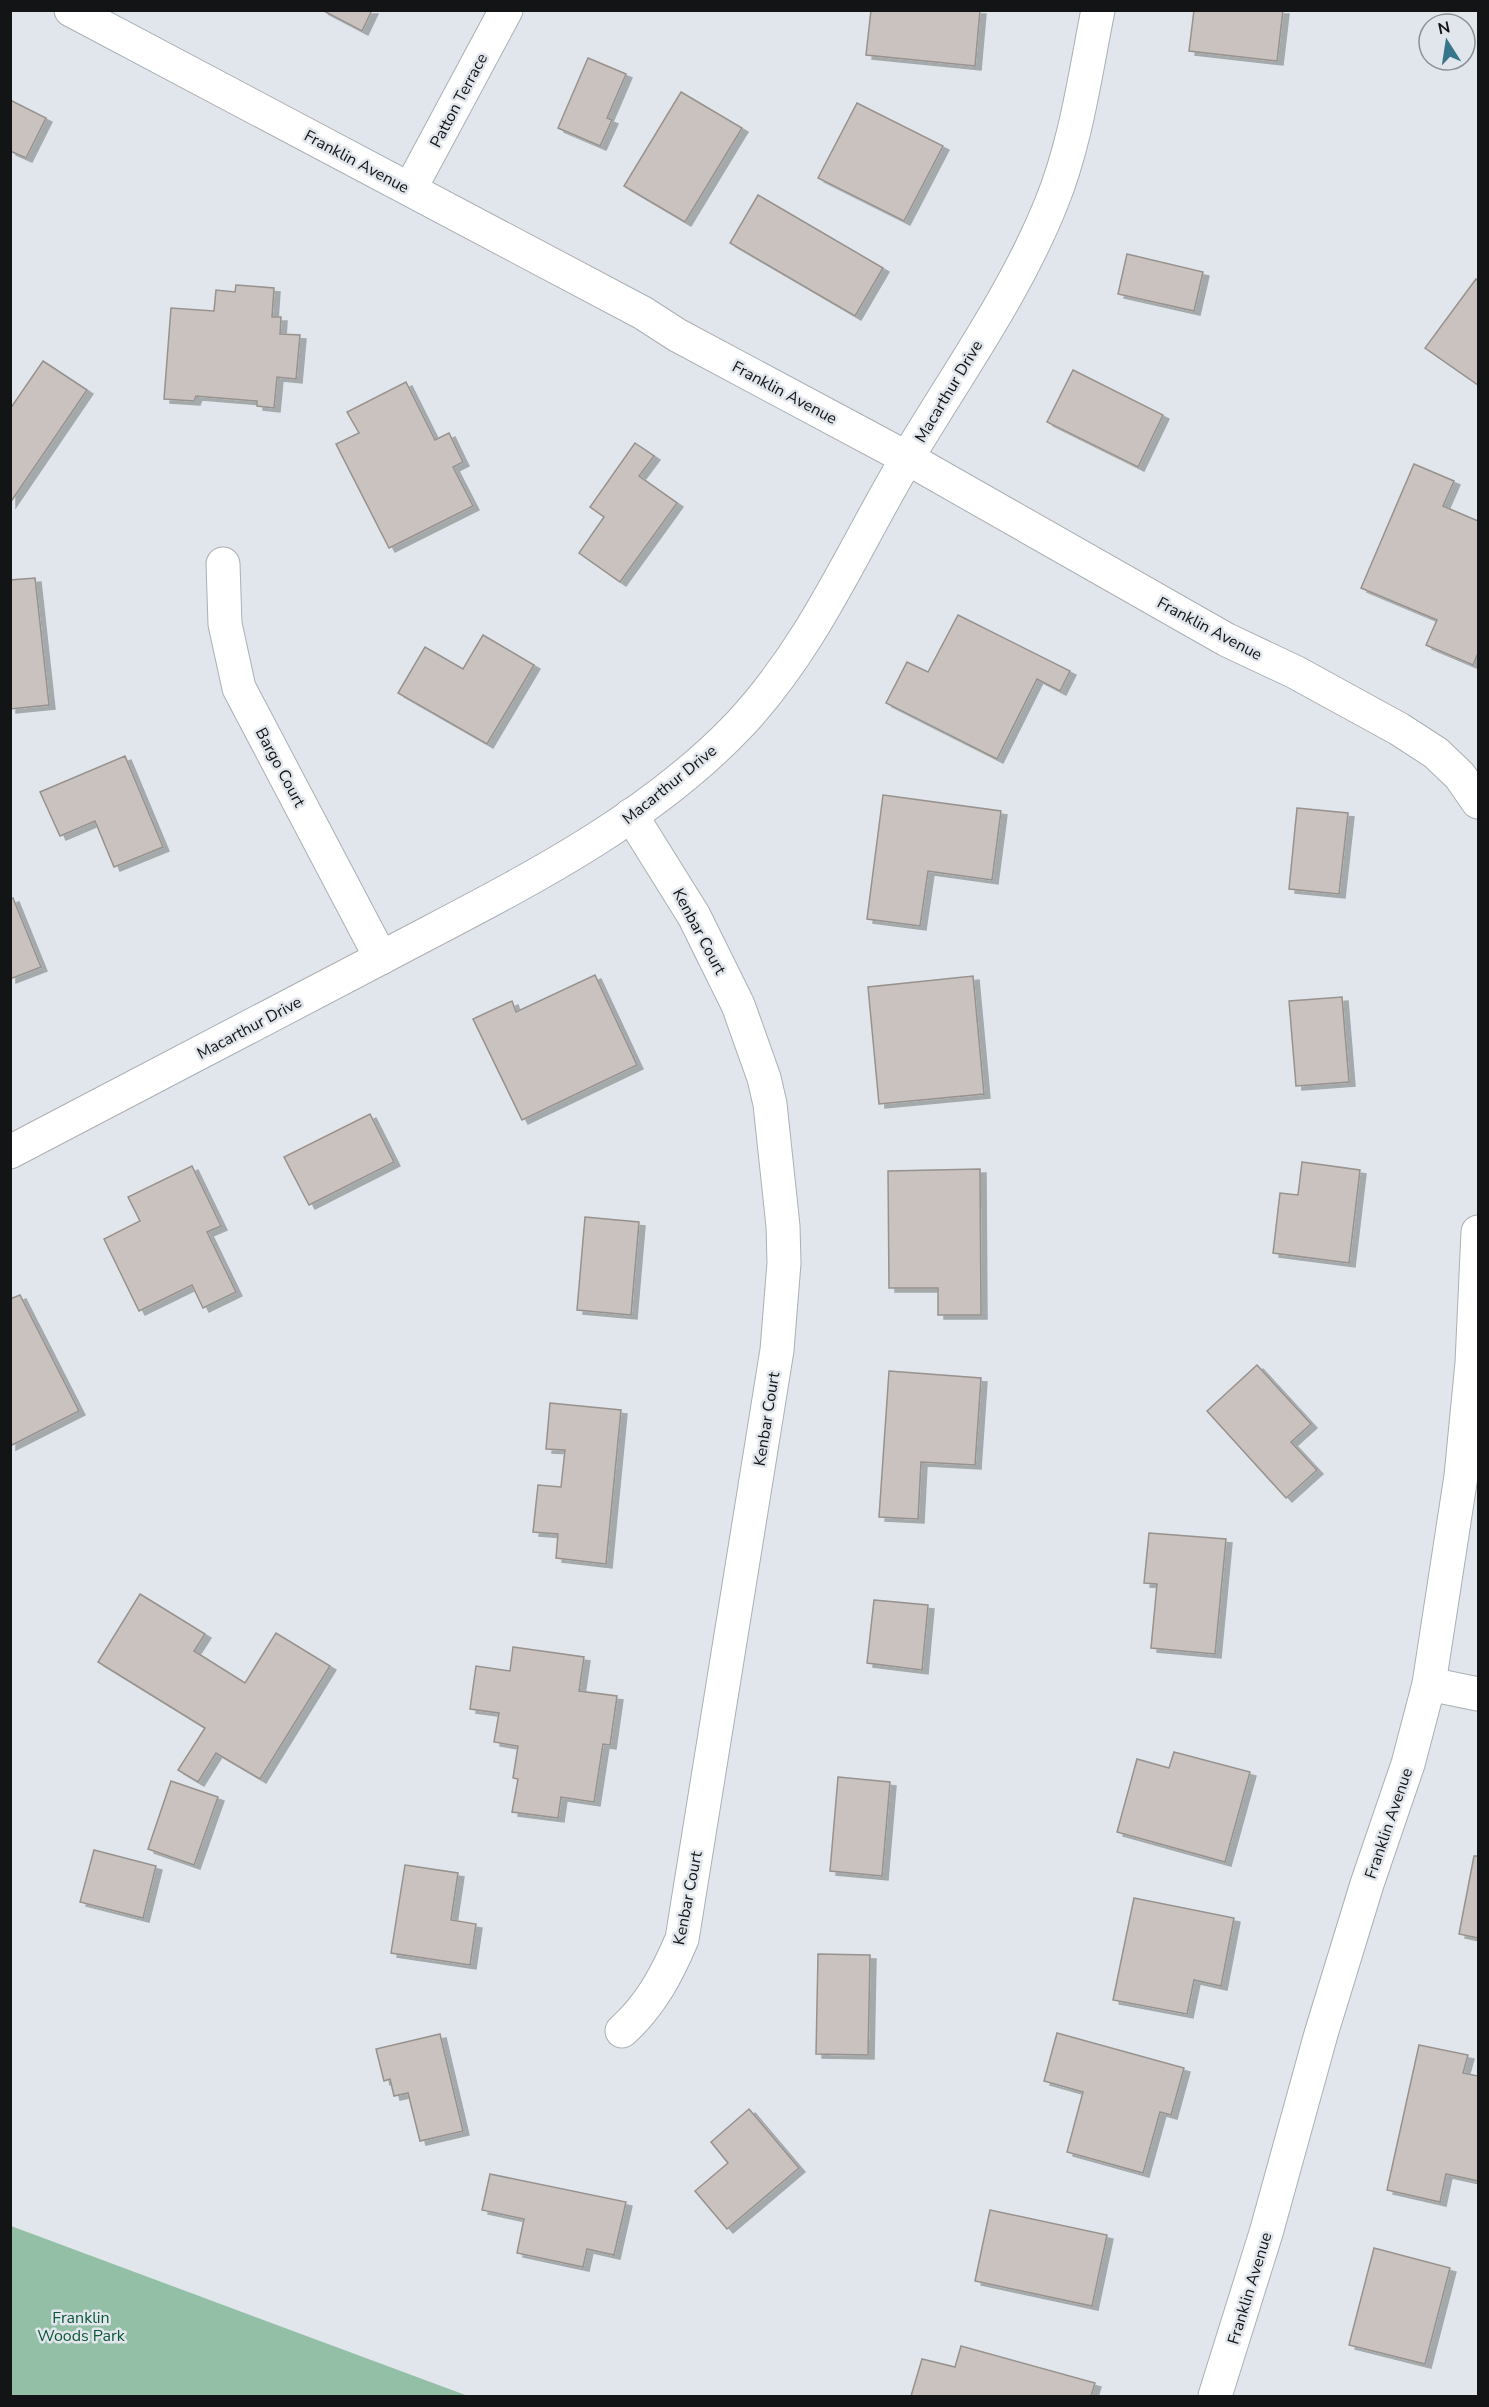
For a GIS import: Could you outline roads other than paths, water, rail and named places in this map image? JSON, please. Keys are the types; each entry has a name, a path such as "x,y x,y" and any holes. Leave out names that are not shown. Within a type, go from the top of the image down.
{"street":[{"name":"Franklin Avenue","path":"71,10 410,189 907,458 1227,640 1295,672 1399,729 1436,753 1460,776 1479,802"},
{"name":"Patton Terrace","path":"410,189 506,10"},
{"name":"Macarthur Drive","path":"10,1152 508,891 632,815 688,772 731,732 787,667 840,584 907,458 1022,268 1052,203 1071,143 1098,10"},
{"name":"Bargo Court","path":"223,564 225,624 239,688 381,958"},
{"name":"Kenbar Court","path":"622,2031 636,2019 663,1982 682,1939 777,1350 784,1263 770,1104 764,1078 738,1005 694,916 632,815"},
{"name":"Franklin Avenue","path":"1215,2397 1266,2234 1321,2034 1367,1884 1408,1764 1429,1684 1461,1476 1472,1363 1479,1232"},
{"path":"1429,1684 1479,1695"}],"park label":[{"name":"Franklin Woods Park","path":"81,2326"}]}
